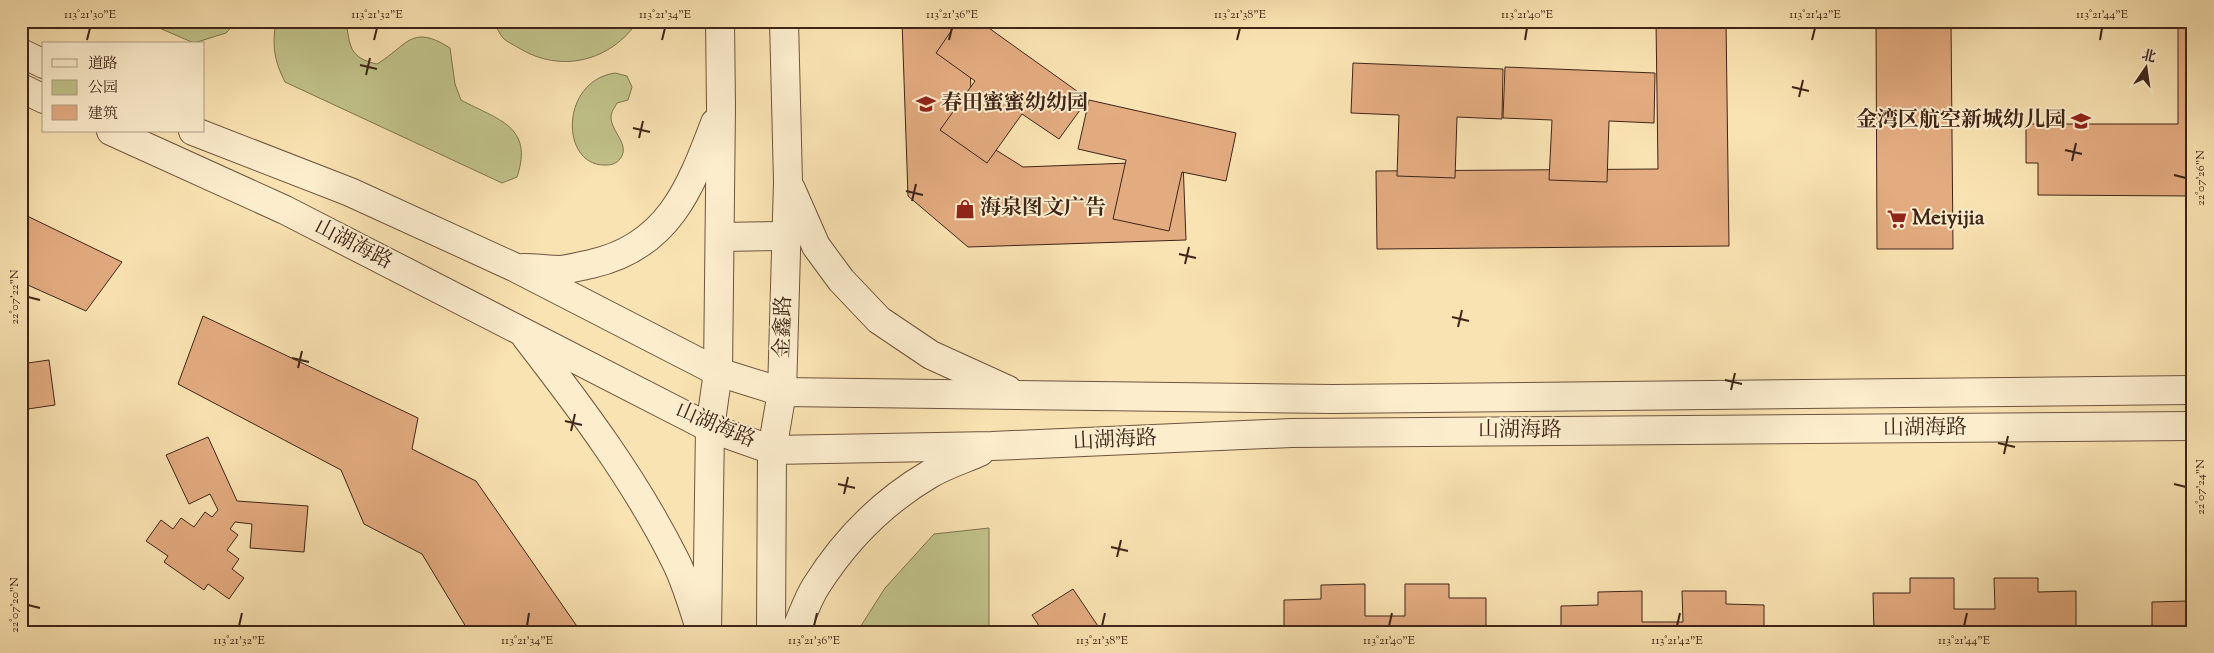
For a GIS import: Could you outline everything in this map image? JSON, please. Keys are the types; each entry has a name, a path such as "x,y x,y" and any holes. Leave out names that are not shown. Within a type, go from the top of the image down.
{"street":[{"path":"707,632 710,428 718,372 720,21"},
{"name":"金鑫路","path":"772,632 772,450 782,392 788,182 784,21"},
{"path":"21,54 42,63"},
{"path":"21,88 42,98"},
{"path":"514,267 563,270 604,261 638,246 669,218 694,177 721,107"},
{"name":"山湖海路","path":"113,132 285,210 710,428 772,450 992,446 1291,433 2193,426"},
{"name":"山湖海路","path":"196,132 350,192 514,267 718,372 782,392 1333,399 2193,390"},
{"path":"788,182 816,246 841,280 880,320 930,355 1016,394"},
{"path":"720,236 786,236"},
{"path":"522,331 584,412 647,509 677,564 701,632"},
{"path":"795,632 815,588 838,556 871,519 892,500 932,473 992,446"}],"green space":[{"path":"143,21 237,21 226,33 192,42"},
{"path":"276,21 346,21 352,50 361,58 377,64 403,44 418,37 426,37 450,48 455,84 461,100 499,120 517,135 521,146 521,160 517,177 502,183 285,82 278,67 275,53"},
{"path":"395,21 430,21 429,24 424,26 412,28"},
{"path":"493,21 638,21 627,35 614,46 600,54 568,61 535,56 519,48 503,38"},
{"path":"615,73 627,76 632,87 628,100 617,103 611,115 612,123 622,144 623,154 617,162 607,165 592,162 581,153 574,139 572,123 575,106 584,91 597,79"},
{"path":"989,528 989,632 857,632 885,588 934,534"}],"building":[{"path":"902,21 969,21 972,135 1023,167 1183,161 1186,240 968,247 908,196"},
{"path":"958,21 979,21 1088,99 1059,139 1022,114 987,163 940,130 975,81 936,53"},
{"path":"1656,21 1726,21 1729,246 1377,249 1376,171 1658,169"},
{"path":"1876,21 1951,21 1953,249 1877,249"},
{"path":"2178,25 2193,25 2192,196 2038,195 2038,163 2026,163 2026,124 2178,124"},
{"path":"1353,63 1503,69 1502,119 1457,117 1455,178 1397,176 1399,115 1351,113"},
{"path":"1505,67 1655,73 1654,123 1609,121 1607,182 1549,180 1552,120 1503,118"},
{"path":"1089,100 1236,133 1226,181 1182,172 1169,231 1113,219 1126,160 1078,149"},
{"path":"21,213 122,262 86,311 21,282"},
{"path":"203,316 418,418 412,449 476,481 581,632 469,632 422,554 364,524 341,470 178,384"},
{"path":"49,360 55,405 21,410 21,364"},
{"path":"208,437 237,501 308,506 304,552 250,548 252,524 235,522 230,529 238,535 227,550 239,559 232,569 244,578 229,599 208,584 204,590 164,562 168,556 146,541 161,520 173,529 181,518 194,527 205,512 212,517 218,510 210,494 189,504 166,455"},
{"path":"1910,578 1954,578 1954,609 1995,609 1994,578 2038,578 2038,592 2076,591 2076,632 1874,632 1873,593 1910,593"},
{"path":"1365,584 1365,616 1405,616 1405,584 1449,584 1449,598 1486,598 1486,632 1284,632 1284,600 1321,599 1321,585"},
{"path":"2189,587 2193,587 2193,632 2152,632 2152,602 2189,601"},
{"path":"1073,589 1102,632 1043,632 1032,615"},
{"path":"1642,591 1642,622 1683,622 1682,591 1726,591 1726,604 1764,605 1764,632 1561,632 1561,606 1598,605 1598,592"}],"place":[{"name":"春田蜜蜜幼幼园","path":"926,104"},
{"name":"金湾区航空新城幼儿园","path":"2081,121"},
{"name":"海泉图文广告","path":"965,209"},
{"name":"Meiyijia","path":"1897,219"}]}
